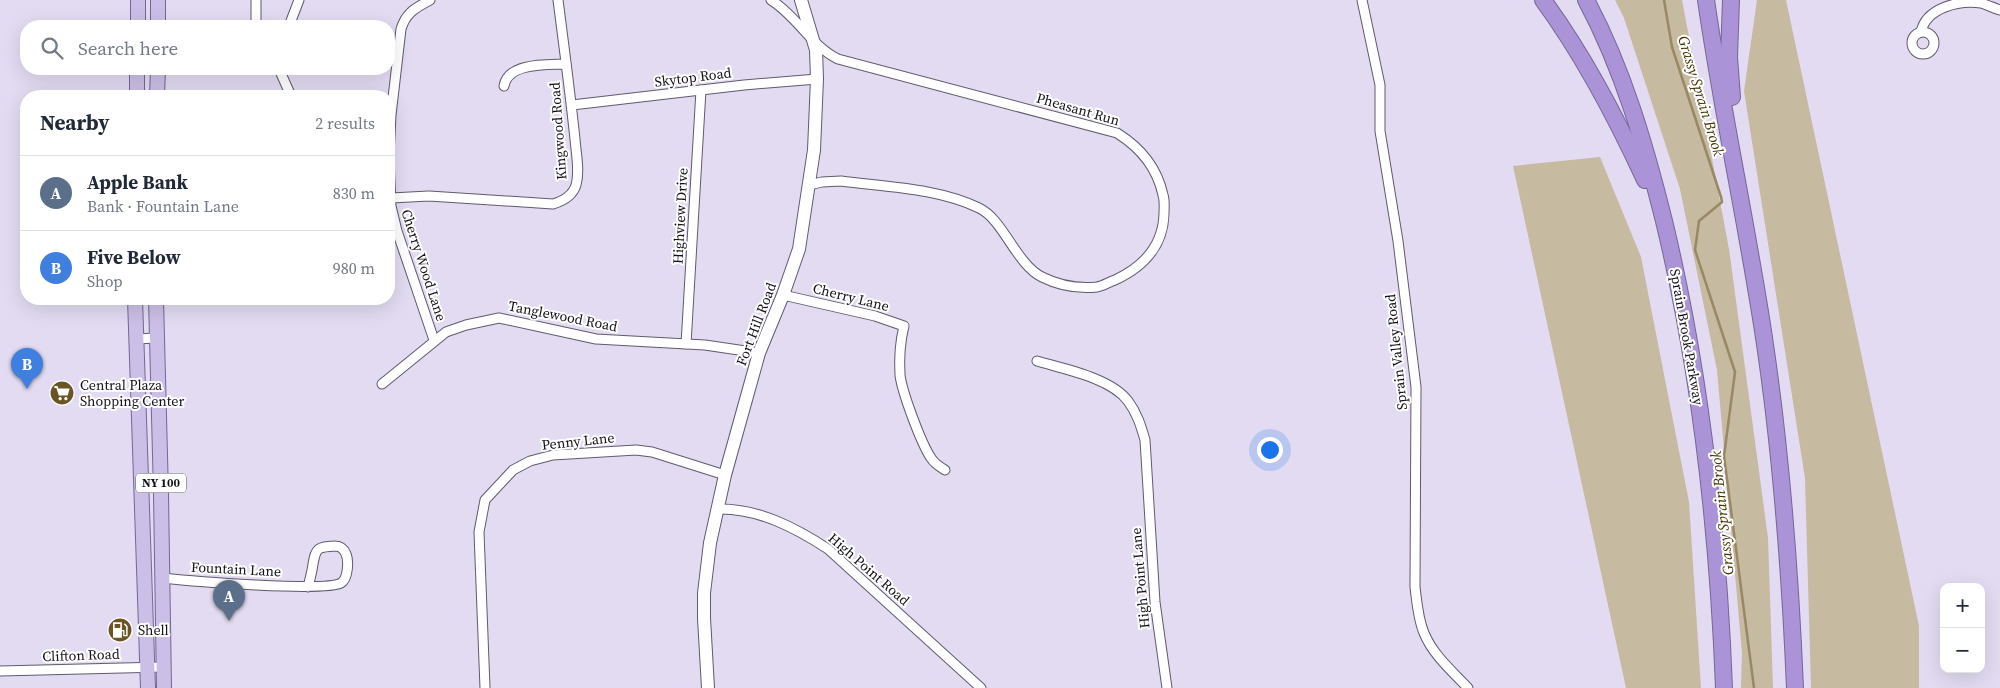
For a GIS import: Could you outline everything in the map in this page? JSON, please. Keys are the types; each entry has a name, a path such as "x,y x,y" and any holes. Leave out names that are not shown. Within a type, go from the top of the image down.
{"highway":[{"path":"1543,0 1575,47 1608,104 1663,219"},
{"name":"Sprain Brook Parkway","path":"1586,0 1624,88 1646,154 1663,219 1685,320 1704,440 1717,563 1724,688"},
{"path":"1706,0 1762,330 1778,448 1787,540 1794,688"},
{"path":"1731,0 1729,57 1742,209"}],"main road":[{"path":"138,0 138,20"},
{"path":"158,0 158,20"},
{"path":"137,75 137,90"},
{"path":"157,90 158,75"},
{"name":"NY 100","path":"135,305 148,688"},
{"name":"NY 100","path":"156,305 164,688"}],"street":[{"path":"256,0 256,20"},
{"path":"291,20 299,0"},
{"path":"394,90 404,18 412,10 430,0"},
{"name":"Pheasant Run","path":"771,0 796,19 813,40 828,54 838,59 1117,133 1141,151 1152,165 1164,198 1164,221 1159,241 1150,256 1137,267 1099,287 1069,288 1056,284 1030,269 982,209 959,199 841,181 809,185"},
{"name":"Fort Hill Road","path":"708,688 704,637 704,593 710,543 725,475 759,353 783,295 799,249 814,150 817,79 816,50 801,0"},
{"name":"Sprain Valley Road","path":"1362,0 1367,16 1380,85 1380,131 1398,241 1416,387 1415,587 1418,611 1423,633 1434,651 1468,688"},
{"name":"Kingwood Road","path":"395,198 445,196 553,204 561,201 575,188 577,179 572,105 558,1"},
{"path":"1921,32 1926,18 1943,8 1968,3 1980,3 2000,10"},
{"path":"504,86 505,80 512,72 540,65 566,64"},
{"path":"282,75 288,90"},
{"name":"Skytop Road","path":"572,105 817,79"},
{"name":"Highview Drive","path":"686,344 701,90"},
{"name":"Cherry Wood Lane","path":"395,220 434,340"},
{"name":"Cherry Lane","path":"783,295 875,316 904,326 899,361 904,394 931,459 945,470"},
{"name":"Tanglewood Road","path":"382,384 446,332 466,325 499,318 596,339 705,344 759,353"},
{"path":"136,339 156,338"},
{"name":"High Point Lane","path":"1038,361 1097,380 1116,390 1128,400 1141,423 1145,440 1155,602 1166,688"},
{"name":"Penny Lane","path":"485,688 479,532 485,500 513,470 530,461 554,455 636,450 652,452 725,475"},
{"name":"High Point Road","path":"718,509 748,512 773,520 802,532 828,549 981,688"},
{"name":"Fountain Lane","path":"163,578 308,587 335,585 342,583 346,578 347,558 343,548 338,546 323,547 317,550 314,555 308,587"},
{"name":"Clifton Road","path":"0,671 163,667"}],"shaded area":[{"path":"1615,0 1682,0 1729,249 1768,538 1773,688 1741,688 1742,653 1717,370 1680,189 1624,18"},
{"path":"1757,0 1786,0 1919,626 1919,688 1811,688 1805,478 1744,91"},
{"path":"1600,157 1641,257 1689,502 1701,688 1626,688 1513,166"}],"waterway":[{"name":"Grassy Sprain Brook","path":"1664,0 1672,47 1722,202 1699,221 1695,250 1735,372 1724,456 1754,688"}],"place":[{"name":"Five Below","path":"27,389"},
{"name":"Central Plaza Shopping Center","path":"62,393"},
{"name":"Apple Bank","path":"229,621"},
{"name":"Shell","path":"120,630"}]}
